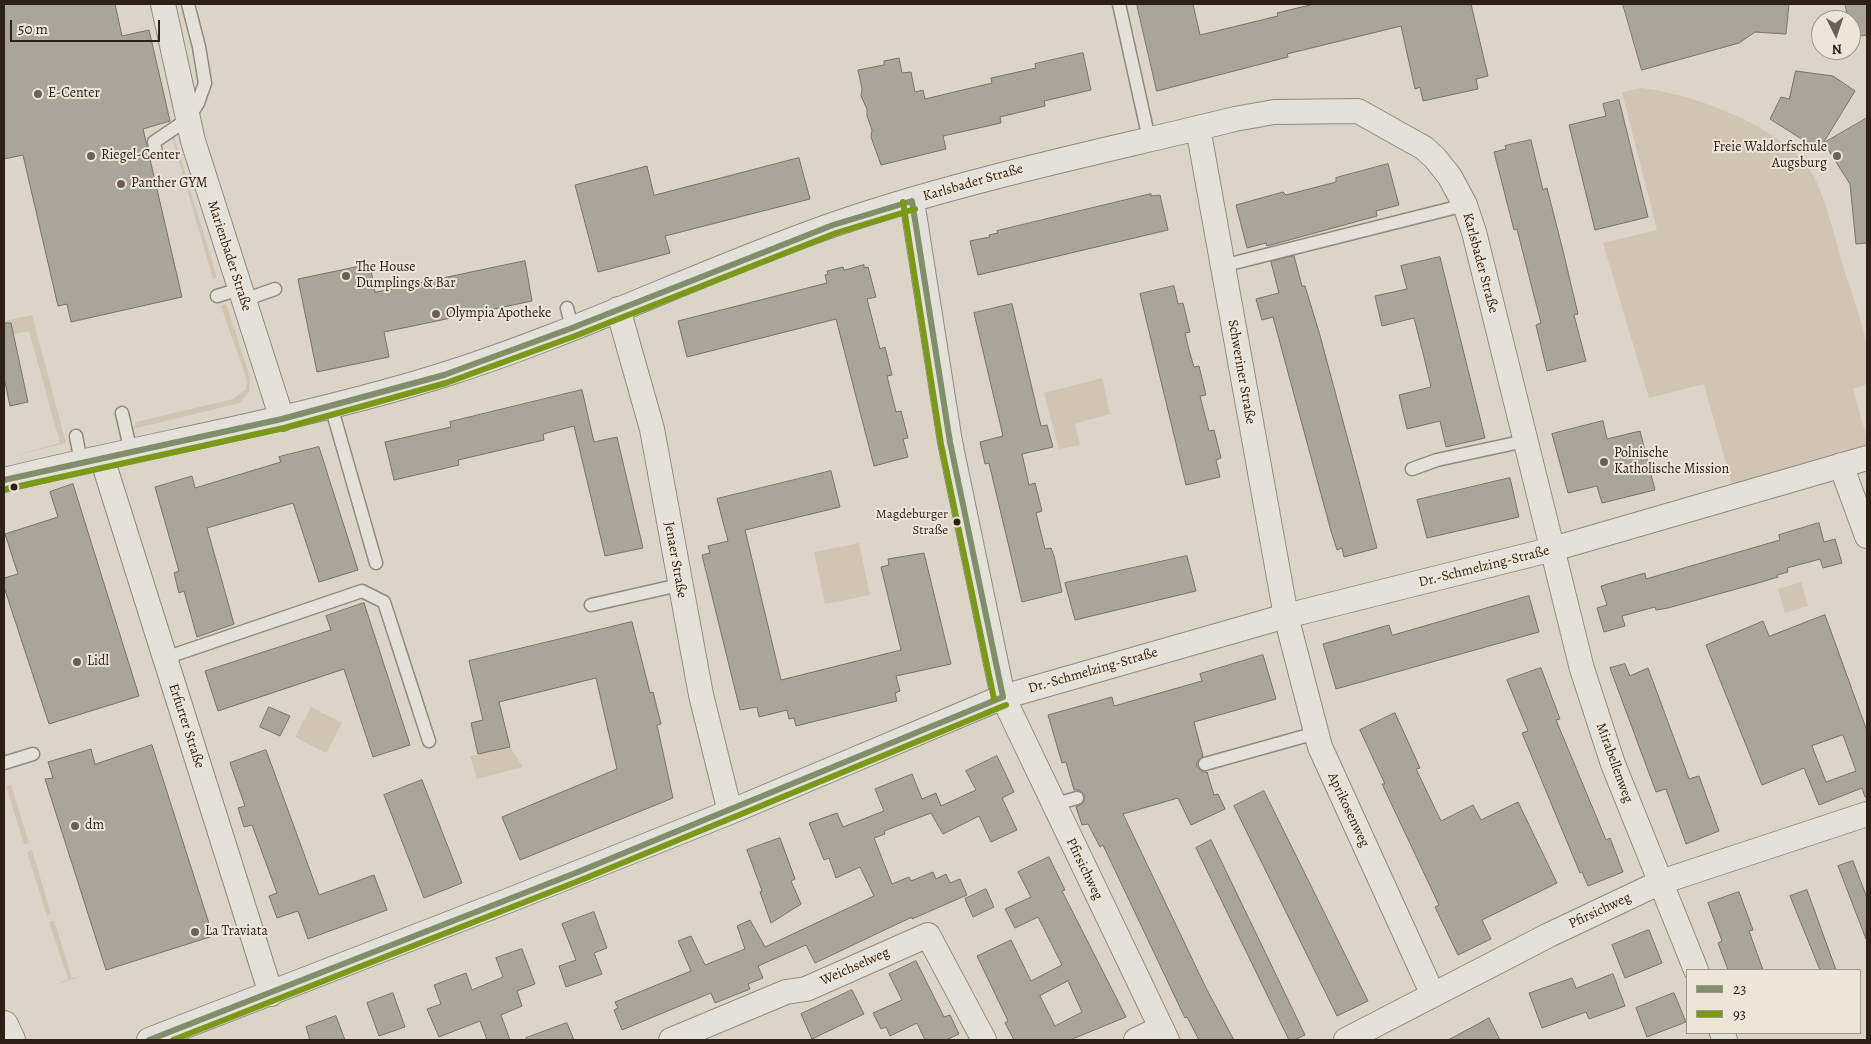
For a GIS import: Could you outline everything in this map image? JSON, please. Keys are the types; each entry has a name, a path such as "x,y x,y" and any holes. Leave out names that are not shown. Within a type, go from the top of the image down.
{"street":[{"name":"Marienbader Straße","path":"162,4 188,119 204,177 282,419"},
{"name":"Karlsbader Straße","path":"4,480 282,419 444,375 570,318 618,309 833,225 1040,164 1274,112 1358,111 1424,148 1436,158 1450,177 1465,205 1474,232 1552,549"},
{"name":"Schweriner Straße","path":"1198,128 1286,616"},
{"path":"912,201 950,442 1002,697"},
{"name":"Jenaer Straße","path":"618,309 652,429 701,695 730,812"},
{"name":"Dr.-Schmelzing-Straße","path":"149,1040 271,994 730,812 1002,697 1286,616 1552,549 1867,458"},
{"name":"Erfurter Straße","path":"91,460 165,658 271,994"},
{"path":"1841,465 1867,536"},
{"name":"Mirabellenweg","path":"1552,549 1582,669 1612,764 1696,969"},
{"name":"Aprikosenweg","path":"1286,616 1320,747 1433,995"},
{"name":"Pfirsichweg","path":"1002,697 1052,805 1164,1034"},
{"name":"Pfirsichweg","path":"1346,1040 1549,935 1661,882 1867,814"},
{"name":"Weichselweg","path":"671,1040 786,992 806,989 928,935 984,1040"},
{"path":"4,1025 11,1040"},
{"path":"1136,1040 1164,1034"}],"lane":[{"path":"156,152 154,142 188,119 198,104 205,83 199,47 188,4"},
{"path":"1119,4 1150,139"},
{"path":"1222,266 1465,205"},
{"path":"217,296 275,289"},
{"path":"331,406 376,563"},
{"path":"122,413 132,452"},
{"path":"76,436 91,460"},
{"path":"1412,469 1437,460 1525,441"},
{"path":"591,605 680,585"},
{"path":"165,658 362,590 384,602 430,741"},
{"path":"1205,764 1316,733"},
{"path":"4,763 33,754"},
{"path":"1052,805 1077,798"}],"shaded area":[{"path":"1642,88 1685,97 1732,114 1775,137 1793,151 1807,166 1819,187 1865,336 1868,360 1867,384 1853,389 1867,439 1867,458 1735,496 1704,384 1649,398 1603,243 1657,230 1622,92"},
{"path":"172,137 174,137 217,277 213,279"},
{"path":"226,304 250,376 249,392 240,403 133,429 136,422 233,399 246,389 247,380 221,306"},
{"path":"32,315 66,443 9,457 60,443 29,331 4,336 4,321"},
{"path":"1102,378 1110,414 1075,424 1080,445 1059,449 1044,393"},
{"path":"859,543 870,595 825,604 814,552"},
{"path":"1801,582 1808,606 1785,613 1778,589"},
{"path":"311,707 342,723 326,753 295,737"},
{"path":"510,747 523,767 477,779 470,756"},
{"path":"24,780 11,785 29,843 24,844 6,786"},
{"path":"32,850 51,914 47,916 27,852"},
{"path":"54,920 72,978 85,975 55,985 68,979 49,922"}],"building":[{"name":"Riegel-Center","path":"4,4 115,4 122,36 149,30 170,121 143,129 182,297 71,322 67,304 58,306 23,155 4,159"},
{"path":"1137,4 1193,4 1200,35 1278,16 1277,13 1314,4 1471,4 1488,76 1476,79 1478,89 1423,101 1420,87 1415,89 1401,26 1287,54 1288,57 1157,91"},
{"path":"1623,4 1789,4 1786,34 1755,32 1739,43 1642,70"},
{"path":"1845,4 1867,4 1867,35 1861,36 1861,10 1847,10"},
{"path":"1083,53 1091,90 1044,101 1045,106 1000,117 1001,123 943,136 946,149 881,165 871,137 872,130 867,116 867,109 861,96 862,89 858,70 884,65 884,61 899,58 902,73 911,72 915,92 923,90 925,99 992,83 991,78 1036,68 1035,64"},
{"path":"1796,71 1833,76 1855,91 1822,145 1811,145 1770,119 1781,97 1789,99"},
{"path":"1619,100 1648,217 1595,230 1569,125 1606,116 1603,104"},
{"path":"1867,118 1867,243 1856,244 1850,184 1824,143"},
{"path":"1531,140 1543,190 1547,188 1563,251 1578,314 1574,315 1586,361 1547,371 1536,325 1541,323 1517,229 1514,230 1494,152 1506,149 1505,146"},
{"path":"799,158 810,199 665,236 670,253 598,272 575,185 647,166 654,195"},
{"path":"1388,164 1399,205 1376,211 1377,216 1267,246 1266,243 1247,248 1236,205 1283,192 1286,195 1336,182 1336,178"},
{"path":"1151,194 1151,196 1160,195 1168,230 978,275 970,241 990,237 989,235 998,233 997,231"},
{"path":"1294,256 1302,286 1305,286 1319,332 1377,548 1344,557 1342,548 1337,550 1331,531 1273,317 1262,320 1256,299 1279,293 1271,262"},
{"path":"1440,257 1485,438 1446,447 1440,421 1407,429 1399,395 1431,387 1424,357 1414,318 1382,326 1375,296 1407,289 1401,266"},
{"path":"525,261 532,301 384,332 389,357 317,372 298,279 370,264 375,292"},
{"path":"864,265 864,268 868,267 876,297 867,299 880,349 885,347 892,375 887,376 896,412 901,411 908,438 903,439 908,457 874,466 836,319 687,357 678,321 827,283 825,275 828,274 827,271 843,267 844,270"},
{"path":"1174,286 1178,304 1183,303 1190,332 1185,333 1189,350 1194,367 1199,366 1206,395 1200,396 1209,431 1214,430 1221,458 1216,460 1220,477 1186,485 1140,294"},
{"path":"1012,304 1041,426 1047,425 1053,447 1022,454 1029,485 1035,483 1042,511 1036,513 1045,549 1051,548 1054,556 1062,592 1022,602 989,463 985,464 980,442 1003,436 974,313"},
{"path":"4,323 11,323 28,402 10,406 4,377"},
{"path":"582,390 594,442 617,437 643,548 605,556 574,426 543,434 544,440 458,460 459,465 394,480 385,442 451,427 450,422"},
{"name":"Polnische Katholische Mission","path":"1603,421 1607,439 1640,431 1655,490 1602,503 1597,486 1568,493 1552,434"},
{"path":"319,447 358,570 319,582 293,503 207,528 234,624 197,637 184,591 179,593 174,573 179,571 155,487 192,476 195,488 281,462 279,457"},
{"path":"831,471 840,507 745,530 781,680 901,650 881,567 889,565 888,559 924,553 951,664 896,676 900,691 895,693 897,701 796,726 794,718 789,719 787,710 759,717 757,707 740,710 702,555 710,553 708,546 728,541 717,499"},
{"path":"1510,478 1519,517 1427,538 1417,500"},
{"path":"73,484 139,696 49,724 4,587 4,578 18,574 5,534 58,517 50,492"},
{"path":"1819,523 1824,542 1835,539 1842,563 1823,568 1820,559 1787,568 1788,572 1758,583 1668,608 1656,610 1655,607 1622,616 1625,626 1604,632 1597,608 1607,605 1601,586 1645,573 1646,579 1780,540 1779,535"},
{"path":"1187,556 1196,591 1075,620 1065,583"},
{"path":"1529,596 1539,632 1336,689 1323,644 1389,625 1392,635"},
{"path":"364,603 410,745 373,757 344,669 218,711 205,671 331,630 326,616"},
{"path":"1825,615 1867,731 1867,796 1865,797 1862,788 1819,805 1804,768 1762,785 1706,645 1763,621 1769,636","holes":["1843,735 1856,771 1826,782 1812,746"]},
{"path":"632,622 650,693 653,692 661,724 657,725 673,798 520,860 502,817 617,769 596,678 499,702 510,747 478,754 471,723 483,720 469,661"},
{"path":"1263,655 1276,699 1194,722 1203,756 1197,762 1197,767 1203,772 1207,772 1214,795 1218,794 1225,809 1191,825 1178,798 1123,814 1206,988 1234,1040 1199,1040 1187,1017 1185,1018 1103,845 1100,847 1088,824 1082,825 1076,807 1083,803 1085,795 1079,790 1074,790 1066,762 1062,763 1048,715 1112,697 1114,706 1202,681 1200,674"},
{"path":"1625,664 1630,676 1648,668 1689,779 1699,776 1719,831 1686,844 1666,789 1656,792 1610,668"},
{"path":"1541,668 1560,719 1556,720 1606,840 1610,838 1623,872 1588,886 1582,872 1580,873 1522,733 1528,731 1507,680"},
{"path":"269,707 290,716 280,736 260,727"},
{"path":"1395,713 1420,768 1416,769 1441,821 1473,805 1481,820 1518,802 1557,883 1482,920 1491,939 1458,955 1435,907 1439,905 1382,784 1385,784 1360,730"},
{"path":"152,745 213,936 106,970 45,779 53,778 48,762 91,749 95,764"},
{"path":"266,750 319,895 374,875 387,910 308,939 298,911 277,918 269,896 277,893 252,825 244,827 238,808 245,806 230,763"},
{"path":"997,756 1014,792 1002,798 1017,830 991,842 979,816 943,834 931,813 884,831 885,834 874,838 892,884 909,877 911,881 933,872 936,879 946,874 950,883 960,879 967,895 912,919 912,917 815,963 806,945 758,966 763,978 748,984 750,989 715,1003 711,993 622,1030 614,1010 618,1008 615,1002 691,971 678,941 691,936 705,965 745,949 737,926 750,920 765,947 874,896 860,867 836,878 829,858 824,860 809,823 837,813 843,827 884,811 875,789 912,774 922,799 936,793 941,806 976,790 966,771"},
{"path":"422,780 462,883 424,898 384,795"},
{"path":"1264,791 1368,1001 1337,1016 1234,806"},
{"path":"780,838 795,879 791,881 801,904 771,923 747,850"},
{"path":"1211,840 1305,1035 1294,1040 1289,1040 1196,848"},
{"path":"1049,857 1065,890 1062,891 1126,1017 1070,1040 1014,1040 1005,1023 1008,1021 977,956 1011,940 1031,981 1062,965 1038,917 1015,928 1005,909 1031,897 1018,872","holes":["1068,981 1082,1012 1055,1026 1040,996"]},
{"path":"1853,861 1867,898 1866,939 1838,866"},
{"path":"986,889 994,907 973,917 965,899"},
{"path":"1807,890 1836,969 1820,969 1790,896"},
{"path":"1739,892 1753,930 1749,931 1763,969 1728,969 1718,943 1722,941 1708,903"},
{"path":"594,912 607,948 594,953 602,974 566,987 559,966 576,960 562,924"},
{"path":"1649,930 1662,963 1625,978 1612,945"},
{"path":"522,949 535,984 517,991 522,1006 501,1015 510,1040 487,1040 480,1021 439,1037 427,1009 441,1004 434,985 466,973 472,990 503,977 496,958"},
{"path":"916,961 944,1017 950,1015 959,1034 946,1040 925,1040 917,1023 890,1036 886,1027 881,1029 873,1013 902,1000 889,974"},
{"path":"1613,974 1625,1006 1589,1019 1586,1012 1542,1028 1529,993 1572,978 1576,988"},
{"path":"852,990 864,1014 812,1039 801,1014"},
{"path":"393,993 405,1027 379,1036 367,1003"},
{"path":"1674,993 1686,1022 1647,1037 1636,1008"},
{"path":"336,1016 345,1040 310,1040 306,1027"},
{"path":"1489,1018 1500,1040 1448,1040 1478,1024"},
{"path":"567,1023 574,1040 526,1040 526,1038"}],"transit line":[{"name":"23","path":"912,201 950,442 1003,697"},
{"name":"23","path":"4,480 282,419 444,375 572,328 833,225 912,201"},
{"name":"93","path":"903,202 941,444 994,699"},
{"name":"93","path":"6,489 284,428 446,383 575,336 836,233 915,209"},
{"name":"23","path":"149,1040 578,872 1003,697"},
{"name":"93","path":"173,1040 581,880 1006,705"}],"place":[{"name":"E-Center","path":"38,94"},
{"name":"Riegel-Center","path":"91,156"},
{"name":"Freie Waldorfschule Augsburg","path":"1837,156"},
{"name":"Panther GYM","path":"121,184"},
{"name":"The House Dumplings & Bar","path":"346,276"},
{"name":"Olympia Apotheke","path":"436,314"},
{"name":"Polnische Katholische Mission","path":"1604,462"},
{"name":"Magdeburger Straße","path":"957,522"},
{"name":"Lidl","path":"77,662"},
{"name":"dm","path":"75,826"},
{"name":"La Traviata","path":"195,932"}]}
